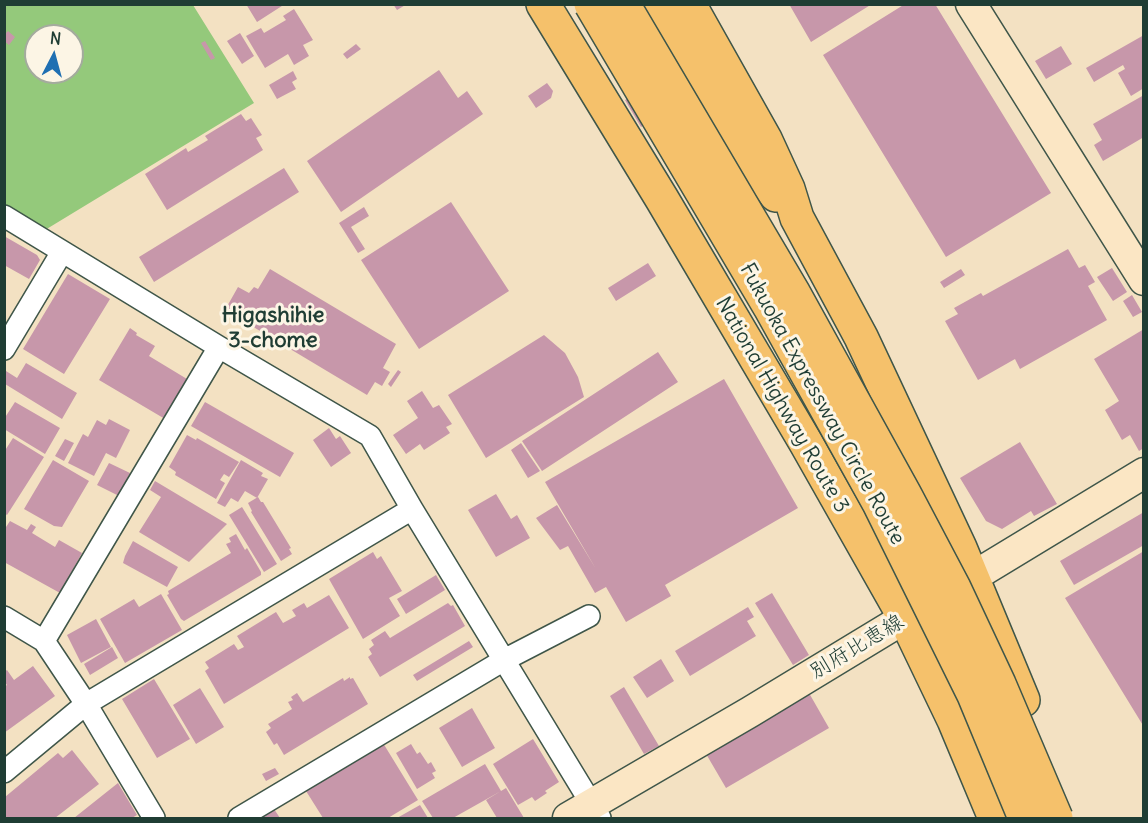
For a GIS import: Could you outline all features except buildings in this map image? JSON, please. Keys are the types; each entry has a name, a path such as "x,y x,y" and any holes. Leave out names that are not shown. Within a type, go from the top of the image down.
{"highway":[{"name":"National Highway Route 3","path":"543,4 662,199 806,443 905,618 954,720 995,819"},
{"path":"574,4 737,276 762,325 806,443"},
{"name":"Fukuoka Expressway Circle Route","path":"591,4 770,307 879,503 974,695 1025,819"},
{"name":"Fukuoka Expressway Circle Route","path":"623,4 794,294 938,557 999,684 1056,819"},
{"path":"657,4 743,150 772,191 797,218"},
{"path":"689,4 765,139 788,189 797,218 861,337 960,548 1023,699 1069,819"}],"main road":[{"path":"971,4 1143,280"},
{"name":"別府比恵線","path":"586,814 970,576 1143,473"}],"street":[{"path":"4,216 370,436 504,660 586,814"},
{"path":"4,349 62,252"},
{"path":"44,641 219,347"},
{"path":"4,772 86,704 412,509"},
{"path":"239,819 504,660 589,616"},
{"path":"4,618 44,641 86,704 154,819"}],"green space":[{"path":"4,5 193,5 254,103 45,230 5,205"}],"district":[{"name":"Higashihie 3-chome","path":"273,328"}]}
